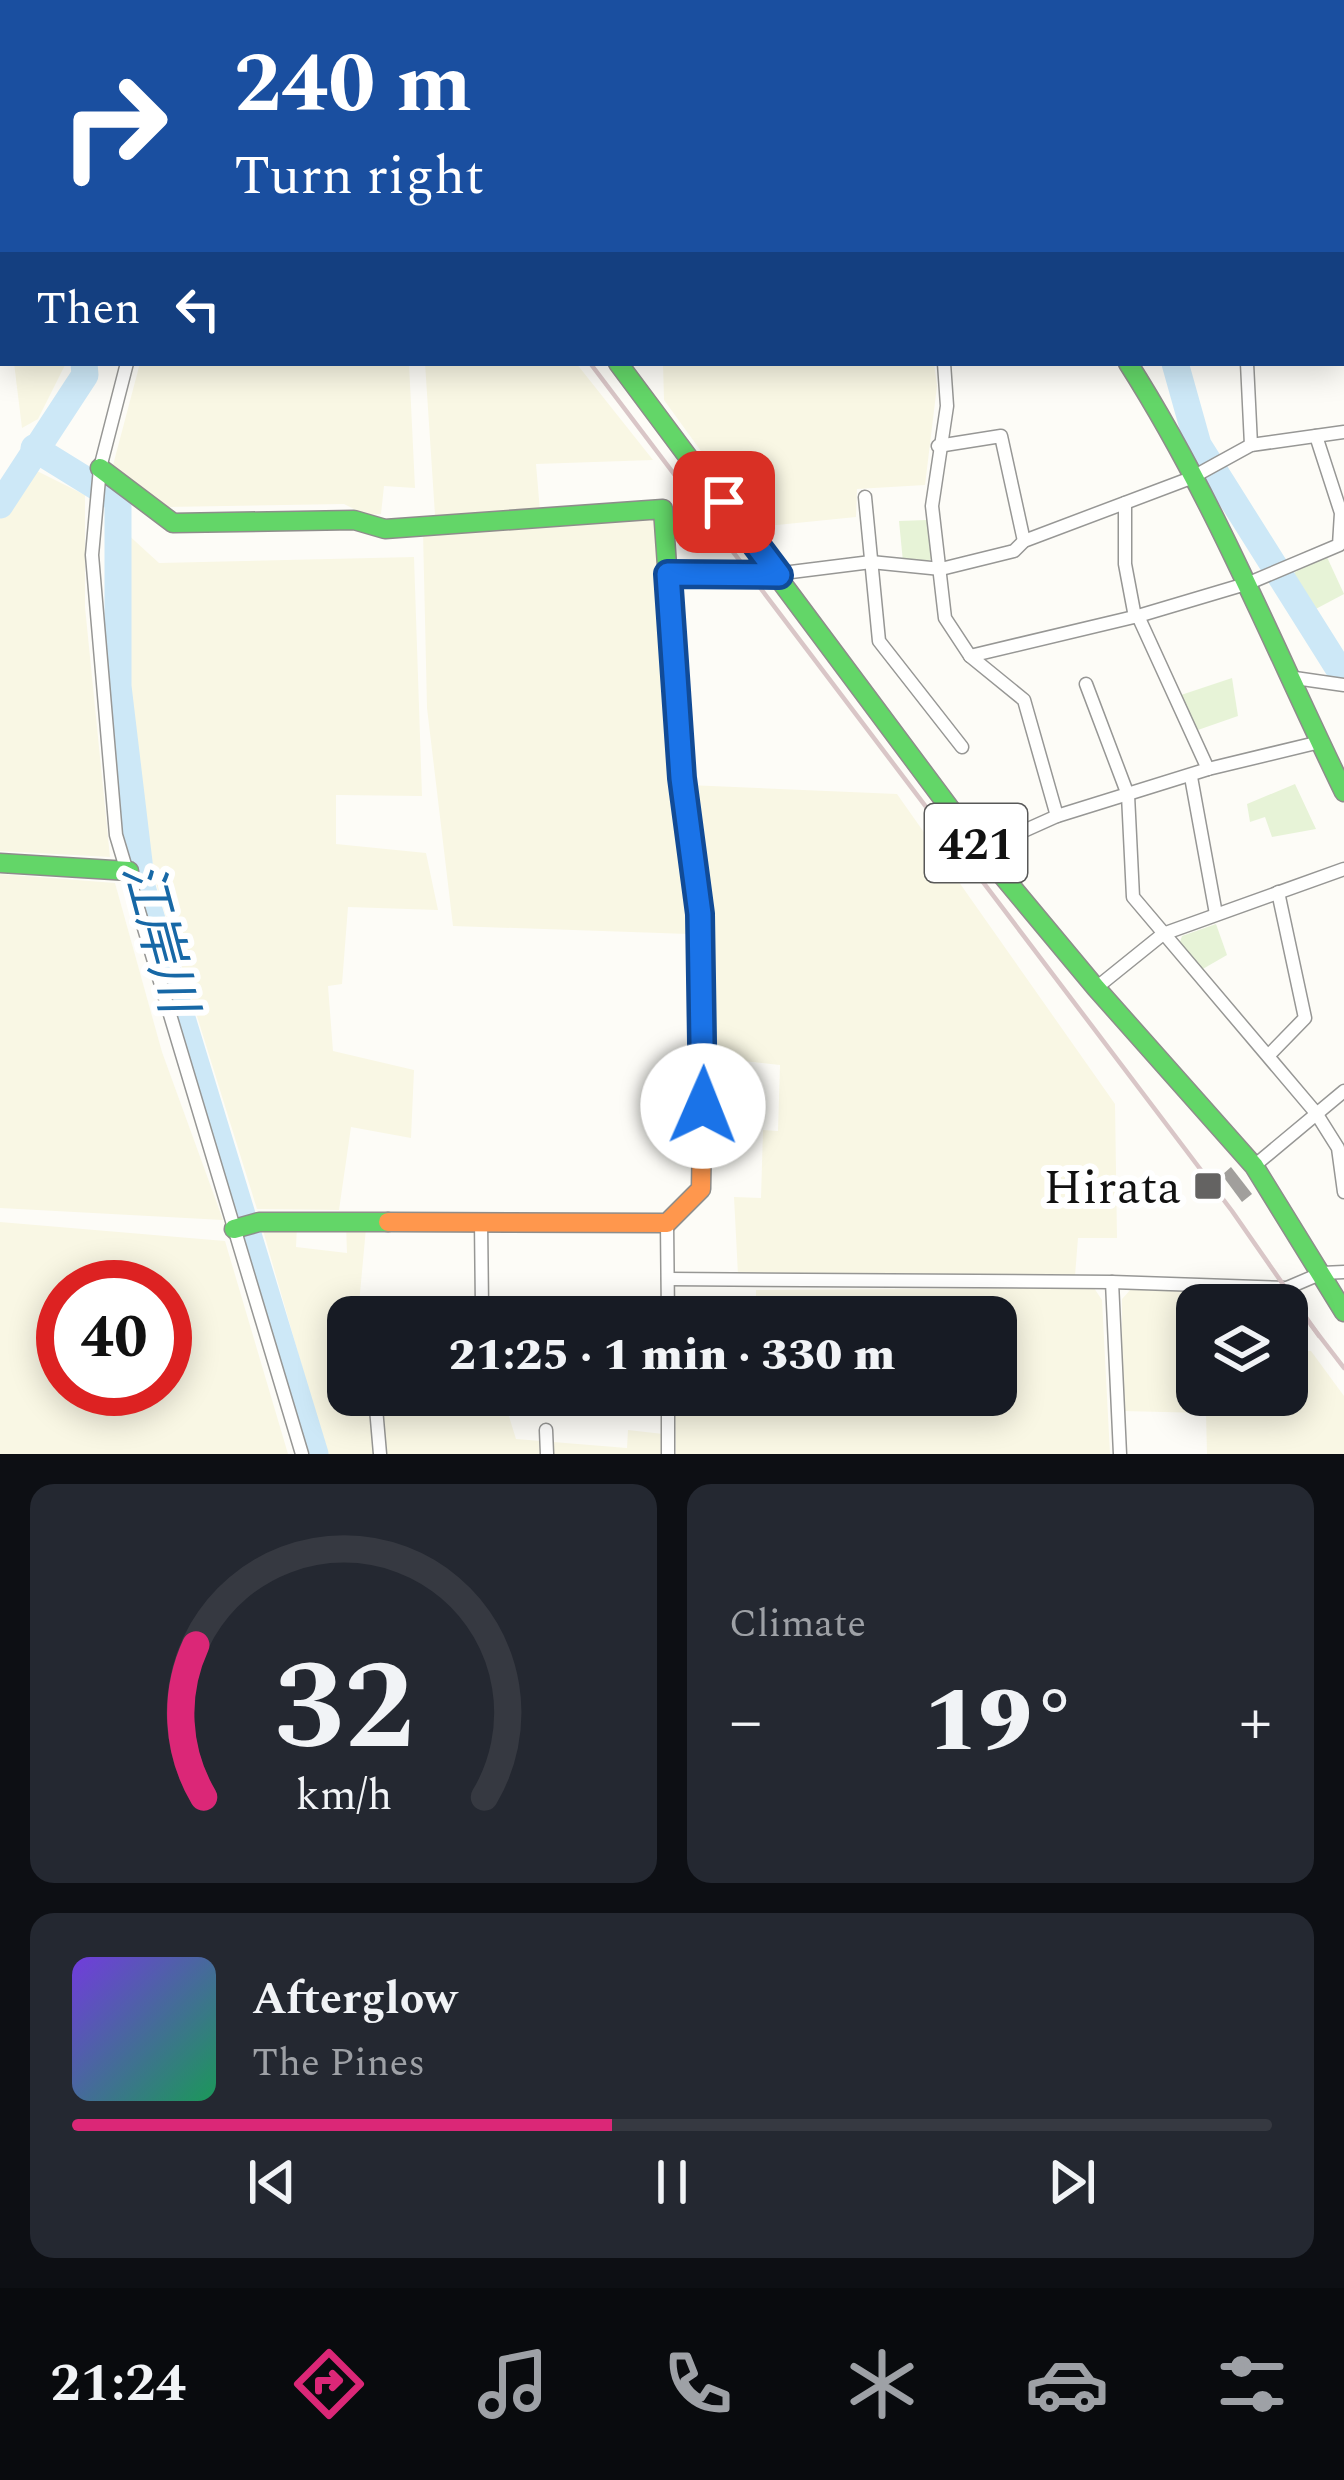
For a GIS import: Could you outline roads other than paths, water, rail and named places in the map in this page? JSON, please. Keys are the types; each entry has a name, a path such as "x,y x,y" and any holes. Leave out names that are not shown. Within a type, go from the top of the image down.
{"main road":[{"name":"421","path":"620,366 981,850 1254,1166 1344,1312"},
{"path":"1130,366 1176,438 1191,478 1249,583 1344,792"},
{"path":"100,468 173,523 354,520 386,529 663,509 682,778 700,914 704,1023 701,1189 667,1223 242,1226"},
{"path":"0,863 129,871"}],"street":[{"path":"126,366 100,468 92,555 116,835 242,1226 302,1454"},
{"path":"944,366 947,406 932,506 945,618 970,656 1024,700 1057,817"},
{"path":"1247,366 1251,445"},
{"path":"668,574 779,575 871,562 941,569 1014,551 1024,541 1191,478 1251,445 1344,432"},
{"path":"938,446 1001,436 1024,541"},
{"path":"970,656 1137,617 1249,583 1339,545 1342,513 1316,436"},
{"path":"865,497 879,640 962,747"},
{"path":"1125,503 1125,565 1137,617 1208,769"},
{"path":"1288,677 1344,685"},
{"path":"1086,684 1127,795 1133,897 1316,1113 1337,1148 1344,1192"},
{"path":"981,850 1057,817 1208,769 1320,742"},
{"path":"1191,777 1216,914"},
{"path":"1096,988 1162,934 1344,869"},
{"path":"1269,1055 1305,1018 1278,892"},
{"path":"1254,1166 1344,1091"},
{"path":"482,1221 482,1296"},
{"path":"667,1223 668,1296"},
{"path":"668,1279 1288,1288 1322,1273 1344,1272"},
{"path":"1112,1282 1120,1454"},
{"path":"377,1416 380,1454"},
{"path":"668,1416 668,1454"},
{"path":"546,1430 547,1454"}],"waterway":[{"path":"0,505 85,375 84,366"},
{"path":"1176,366 1198,445 1344,677"},
{"name":"江岸川","path":"34,448 118,500 118,686 142,887 315,1454"}],"railway":[{"path":"592,366 1232,1211 1319,1336"},
{"path":"1311,1325 1344,1368"}],"place":[{"name":"Hirata","path":"1208,1186"}]}
